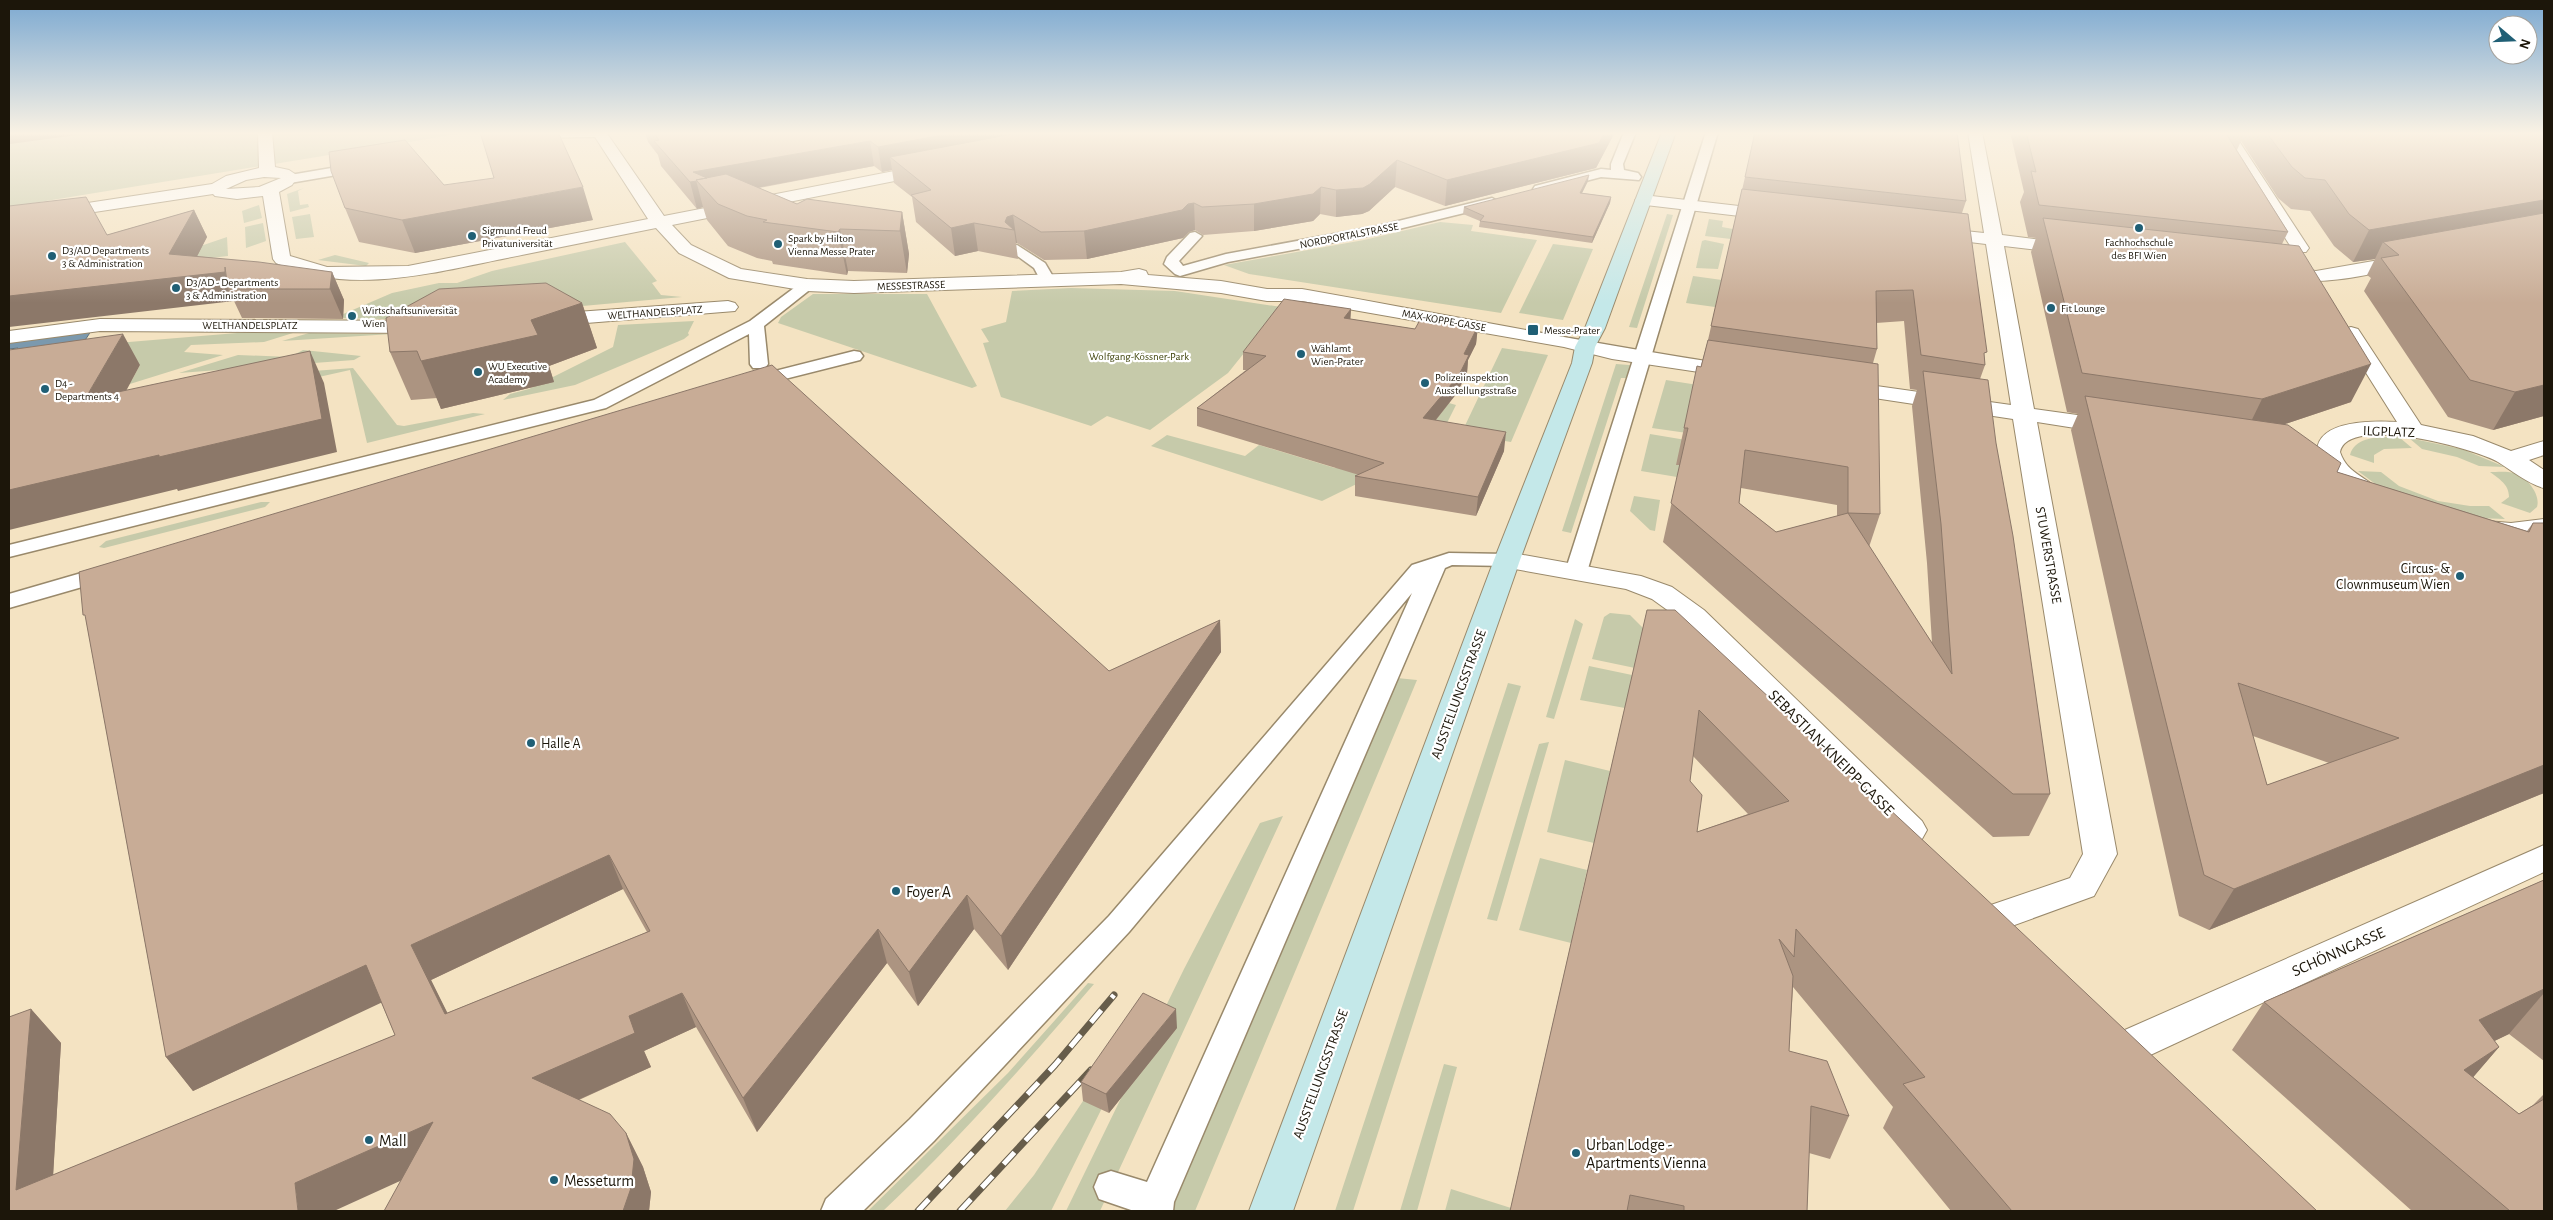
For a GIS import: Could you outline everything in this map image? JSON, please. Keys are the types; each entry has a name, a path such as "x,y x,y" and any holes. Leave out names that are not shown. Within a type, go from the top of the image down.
{"main road":[{"name":"AUSSTELLUNGSSTRASSE","path":"1270,1211 1507,560 1582,363 1585,347 1595,328 1648,189"}],"street":[{"path":"9,220 211,189"},
{"path":"217,189 217,191 228,194 248,194 256,189"},
{"path":"270,189 282,259 293,265 326,271 408,272 828,189"},
{"name":"MESSESTRASSE","path":"637,189 654,215 684,249 736,274 807,285 854,287 1121,278 1149,273 1180,271"},
{"name":"STUWERSTRASSE","path":"1984,189 2100,854 2082,886 1987,906 2026,944"},
{"path":"2262,189 2300,248"},
{"path":"1644,200 1790,217"},
{"path":"1915,231 2090,251"},
{"path":"2260,271 2321,285 2430,256"},
{"name":"MAX-KOPPE-GASSE","path":"1180,271 1278,285 1302,295"},
{"name":"MAX-KOPPE-GASSE","path":"1121,278 1221,288 1267,295 1302,295 1564,341 1642,358 1762,375"},
{"name":"WELTHANDELSPLATZ","path":"530,321 728,308"},
{"path":"2342,318 2414,431"},
{"name":"WELTHANDELSPLATZ","path":"9,337 100,325 441,327"},
{"path":"1820,384 2130,430"},
{"name":"ILGPLATZ","path":"2329,460 2326,450 2329,443 2332,439 2349,431 2375,428 2414,431 2458,440 2508,459 2544,481"},
{"path":"2508,459 2544,448"},
{"path":"2303,456 2329,460 2351,482 2390,504"},
{"path":"2462,526 2511,531 2544,527"},
{"name":"SEBASTIAN-KNEIPP-GASSE","path":"1507,560 1647,587 1683,607 1934,854"},
{"name":"SCHÖNNGASSE","path":"2132,1044 2544,858"}],"lane":[{"path":"1522,194 1541,189"},
{"path":"1576,572 1695,189"},
{"name":"NORDPORTALSTRASSE","path":"1180,271 1226,258 1378,230 1504,198"},
{"path":"1180,271 1172,264 1172,260 1195,236"},
{"path":"1018,249 1040,266 1047,280"},
{"path":"10,557 600,404 756,324 807,285"},
{"path":"756,324 759,364"},
{"path":"735,388 854,356"},
{"path":"839,1211 928,1124 1147,893 1420,570 1450,559 1507,560"},
{"path":"1111,1187 1156,1206 1436,564"},
{"path":"9,601 124,567"}],"green space":[{"path":"9,189 120,189 9,207"},
{"path":"302,189 298,191 300,205 308,204 309,207 290,212 287,194"},
{"path":"259,205 262,218 244,223 242,211"},
{"path":"310,214 314,237 296,239 292,217"},
{"path":"1667,214 1673,215 1637,328 1629,327"},
{"path":"1709,219 1723,221 1722,227 1733,229 1731,239 1705,236"},
{"path":"1440,222 1473,225 1471,231 1537,240 1501,313 1249,274 1224,265 1364,240"},
{"path":"263,223 266,241 246,248 245,227"},
{"path":"227,237 228,256 193,260 183,252"},
{"path":"1702,241 1724,244 1718,269 1696,268"},
{"path":"625,242 657,281 652,283 661,295 682,297 429,320 334,318 392,293 439,283 457,283 492,271"},
{"path":"1553,244 1593,249 1563,320 1519,313"},
{"path":"335,255 369,263 366,266 318,260"},
{"path":"1693,276 1722,280 1715,307 1686,303"},
{"name":"Wolfgang-Kössner-Park","path":"1071,288 1175,291 1281,307 1228,373 1150,430 1107,416 1091,426 1001,397 983,343 989,342 981,329 1006,322 1012,291"},
{"path":"813,294 927,294 977,386 972,388 778,323 781,317"},
{"path":"694,321 688,333 689,335 684,339 575,385 503,400 510,394 529,389 613,347 618,325"},
{"path":"249,332 293,333 264,342 191,345 184,352 223,355 117,388 132,380 140,365 9,384 9,371 81,346"},
{"path":"309,333 392,334 282,341"},
{"path":"1502,348 1548,355 1511,442 1461,434"},
{"path":"303,350 361,356 354,360 179,373 238,355 290,357"},
{"path":"1616,364 1633,367 1628,378 1621,378 1571,533 1562,531"},
{"path":"353,368 397,425 404,426 473,413 485,414 367,443 350,370 101,426 169,382"},
{"path":"1666,380 1698,385 1687,433 1652,428"},
{"path":"1449,403 1456,405 1436,445 1322,501 1151,446 1167,435 1245,456 1259,445 1335,468 1428,421"},
{"path":"1650,434 1686,440 1677,477 1641,471"},
{"path":"2399,437 2412,448 2384,449 2374,455 2374,463 2350,455 2353,448 2370,438"},
{"path":"2409,438 2462,449 2505,467 2479,466 2457,457 2422,449"},
{"path":"2358,471 2381,472 2399,486 2438,501 2470,506 2489,506 2505,519 2477,518 2382,489"},
{"path":"2490,472 2511,472 2519,475 2535,491 2538,502 2537,507 2530,513 2501,503 2509,497 2509,492 2503,482"},
{"path":"1634,496 1660,500 1655,531 1650,530 1630,511"},
{"path":"261,502 270,502 265,507 104,548 99,547 106,541"},
{"path":"1610,613 1630,615 1666,651 1635,668 1592,659 1604,617"},
{"path":"1575,619 1583,624 1554,719 1546,717"},
{"path":"1589,666 1632,675 1625,708 1580,700"},
{"path":"1397,678 1417,680 1195,1211 1171,1211 1171,1196 1190,1152 1196,1153 1198,1147 1193,1146"},
{"path":"1508,683 1521,686 1353,1211 1335,1211"},
{"path":"1549,742 1497,921 1487,919 1539,744"},
{"path":"1565,760 1610,771 1594,843 1547,832"},
{"path":"1283,816 1100,1211 1066,1211 1184,969 1260,823"},
{"path":"1540,858 1587,870 1571,943 1519,930"},
{"path":"1088,983 1094,984 1018,1071 938,1157 883,1211 868,1211 1008,1073"},
{"path":"1151,1009 1051,1211 1005,1211 1034,1175 1083,1101"},
{"path":"1444,1064 1457,1067 1417,1211 1400,1211"},
{"path":"1451,1189 1511,1208 1511,1211 1445,1211"}],"water":[{"path":"91,331 73,359 10,369 18,348 9,349 9,342"}],"building":[{"path":"338,189 572,189 402,220 345,208"},
{"path":"704,189 761,189 797,204 807,199 902,212 900,231 840,229 838,232 763,222 767,220 747,216 718,204"},
{"path":"930,189 1319,189 1313,194 1254,204 1202,207 1194,203 1188,204 1182,210 1084,231 1041,232 1013,215 1007,217 1005,222 1014,230 974,223 951,228 911,195 931,190"},
{"path":"1535,189 1582,189 1580,193 1611,197 1593,237 1480,221 1484,216 1464,207"},
{"path":"1742,189 1968,214 1987,352 1984,353 1985,365 1921,355 1913,290 1876,291 1877,349 1711,326"},
{"path":"1855,189 1964,189 1966,201"},
{"path":"2035,189 2261,189 2288,232 2039,205"},
{"path":"2331,189 2544,189 2544,200 2369,230 2349,214"},
{"path":"86,197 107,235 194,210 169,254 259,262 332,272 330,289 228,289 225,267 225,272 9,296 9,206"},
{"path":"2544,213 2544,385 2515,392 2470,380 2381,258 2399,255 2383,242"},
{"path":"2043,218 2299,246 2371,364 2262,399 2082,373"},
{"path":"546,283 582,303 531,320 538,335 421,361 417,351 390,352 386,318 439,289"},
{"path":"1284,299 1351,309 1344,318 1415,329 1421,318 1478,326 1464,354 1469,355 1459,375 1423,418 1506,432 1478,497 1355,476 1384,463 1197,408 1266,356 1243,352"},
{"path":"123,334 85,399 310,351 322,419 9,490 9,350"},
{"path":"1708,340 1878,364 1880,514 1848,513 1952,674 1941,524 1923,371 1988,380 1996,443 2013,536 2050,794 2013,794 1671,503 1688,428 1684,428 1697,366 1701,367","holes":["1745,450 1848,467 1848,513 1776,532 1739,503"]},
{"name":"Halle A","path":"772,365 1109,671 1220,620 1001,936 967,895 909,972 878,929 743,1098 682,993 629,1016 635,1033 532,1078 610,1114 626,1133 634,1159 631,1188 623,1211 384,1211 433,1122 295,1183 298,1211 9,1211 9,1017 31,1009 16,1190 395,1035 366,965 166,1057 85,615 83,615 79,572","holes":["609,855 650,931 445,1014 411,945"]},
{"path":"2085,396 2288,425 2341,463 2337,472 2529,532 2533,523 2544,523 2544,765 2234,889 2204,875","holes":["2238,683 2399,738 2267,785"]},
{"path":"1647,610 1675,610 1984,897 2317,1211 2012,1211 1903,1084 1925,1077 1796,929 1794,957 1779,939 1793,976 1789,1051 1827,1061 1849,1116 1811,1106 1807,1211 1684,1211 1684,1206 1630,1195 1627,1211 1510,1211","holes":["1699,710 1789,801 1697,832 1702,795 1690,781"]},
{"path":"2544,880 2544,989 2479,1020 2499,1047 2464,1070 2519,1114 2544,1099 2544,1211 2510,1211 2264,1002"},
{"path":"1143,993 1176,1009 1106,1094 1081,1082"}],"railway":[{"path":"918,1211 1055,1065 1114,995"},
{"path":"960,1211 1091,1070"}],"place":[{"name":"Fachhochschule des BFI Wien","path":"2139,228"},
{"name":"Sigmund Freud Privatuniversität","path":"472,236"},
{"name":"Spark by Hilton Vienna Messe Prater","path":"778,244"},
{"name":"D3/AD Departments 3 & Administration","path":"52,256"},
{"name":"D3/AD - Departments 3 & Administration","path":"176,288"},
{"name":"Fit Lounge","path":"2051,308"},
{"name":"Wirtschaftsuniversität Wien","path":"352,316"},
{"name":"Messe-Prater","path":"1533,330"},
{"name":"Wählamt Wien-Prater","path":"1301,354"},
{"name":"WU Executive Academy","path":"478,372"},
{"name":"Polizeiinspektion Ausstellungsstraße","path":"1425,383"},
{"name":"D4 - Departments 4","path":"45,389"},
{"name":"Circus- & Clownmuseum Wien","path":"2460,576"},
{"name":"Halle A","path":"531,743"},
{"name":"Foyer A","path":"896,891"},
{"name":"Mall","path":"369,1140"},
{"name":"Urban Lodge - Apartments Vienna","path":"1576,1153"},
{"name":"Messeturm","path":"554,1180"}]}
